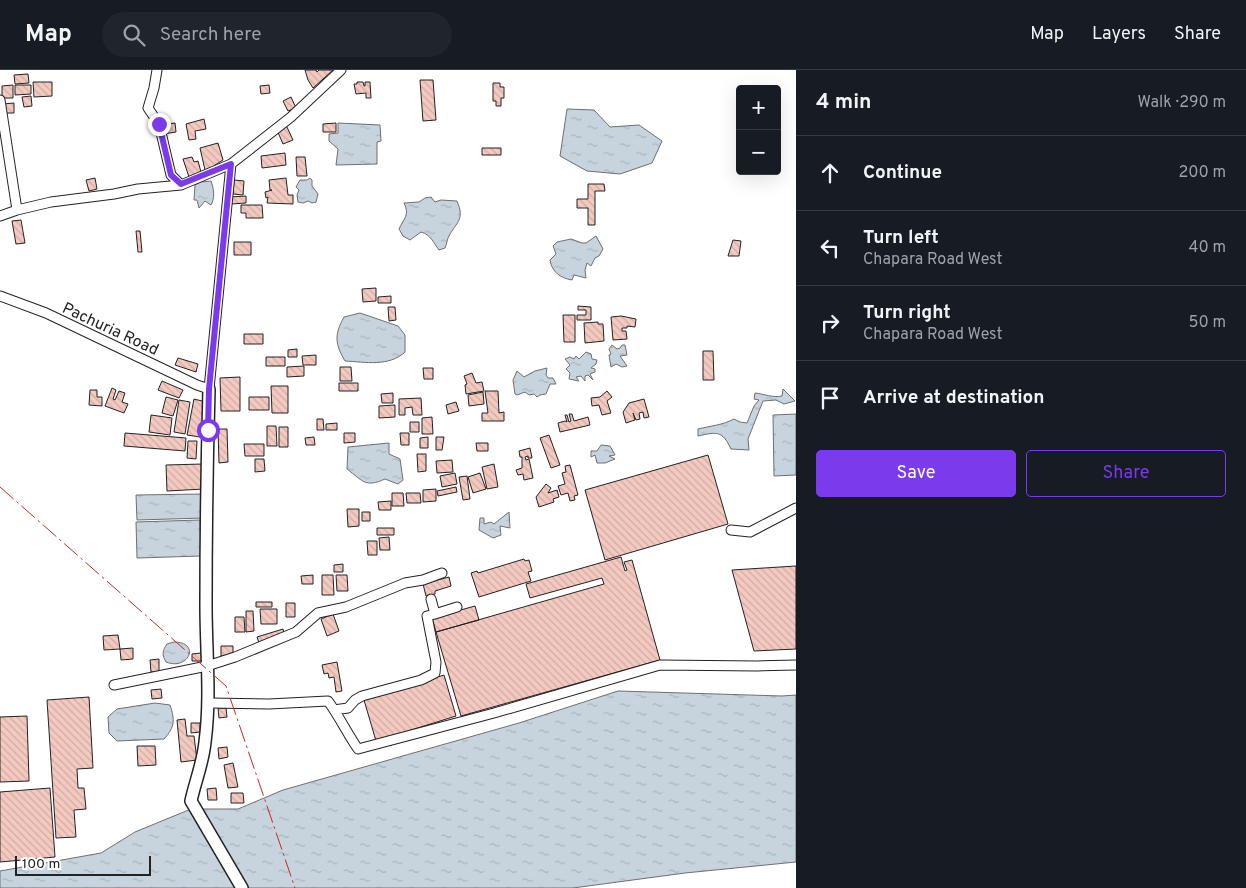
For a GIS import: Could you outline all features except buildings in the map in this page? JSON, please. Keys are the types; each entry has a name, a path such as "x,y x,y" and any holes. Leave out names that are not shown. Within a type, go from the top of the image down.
{"main road":[{"path":"209,389 206,606 209,703 201,766 194,782 191,801 242,888"}],"street":[{"path":"157,70 148,108 159,124 171,175 181,184"},
{"path":"0,216 50,202 181,184 231,164 290,117 341,70"},
{"path":"0,100 17,210"},
{"path":"209,389 231,164"},
{"name":"Pachuria Road","path":"0,296 46,314 209,389"},
{"path":"731,530 750,532 796,508"},
{"path":"114,685 207,666 236,658 296,632 318,613 346,607 405,583 423,580 442,573"},
{"path":"431,598 435,614"},
{"path":"334,710 348,708 355,700 362,696 420,680 435,673 436,662 427,616 457,607"},
{"path":"209,703 269,704 328,701 358,749 494,713 660,665 758,666 796,664"}],"water":[{"path":"567,109 594,110 610,127 639,125 662,141 652,163 620,174 587,171 560,156"},
{"path":"338,123 380,125 381,141 377,142 377,164 336,165 338,149 329,141 329,134 338,133"},
{"path":"310,178 312,186 318,194 316,202 298,202 297,195 299,190 296,187 300,180"},
{"path":"211,181 214,193 211,205 205,201 199,208 197,200 194,200 195,185"},
{"path":"431,197 435,202 441,200 457,201 460,212 459,220 448,237 445,248 439,250 432,239 424,233 421,232 410,240 403,236 399,229 406,214 404,203 419,202"},
{"path":"596,236 603,249 591,266 587,263 585,270 586,278 574,275 572,280 560,276 555,271 550,260 556,254 553,246 557,242 571,239 586,243"},
{"path":"360,313 398,326 405,335 405,352 399,357 384,362 345,361 339,349 337,334 344,317"},
{"path":"612,345 617,349 625,345 627,355 620,356 627,366 622,367 616,364 611,367 609,349"},
{"path":"586,352 591,354 592,359 597,360 596,364 591,368 595,369 595,372 590,374 593,380 588,375 585,376 585,381 581,376 576,377 579,381 569,379 570,373 566,369 570,365 565,359 570,357 574,359 576,356 579,359"},
{"path":"547,368 546,375 548,378 553,378 556,384 550,384 546,394 537,397 534,394 529,395 525,392 515,394 513,380 517,371 524,377 535,371"},
{"path":"783,389 795,401 784,404 776,400 763,401 748,439 749,450 731,449 722,435 714,433 698,436 698,429 734,419 747,423 754,406 759,400 754,399 755,393 782,396"},
{"path":"796,414 796,475 774,476 773,415"},
{"path":"389,443 389,454 400,459 403,480 398,484 385,479 373,483 364,482 347,469 348,447"},
{"path":"601,445 610,446 615,455 609,456 615,459 605,463 597,463 595,455 591,457 591,451 597,451"},
{"path":"203,494 204,518 137,520 136,495"},
{"path":"509,512 510,528 500,526 501,535 493,538 479,530 480,518 484,518 484,524 491,522 494,524"},
{"path":"200,520 201,556 137,558 136,522"},
{"path":"174,642 187,646 189,651 186,660 181,663 166,662 164,657 163,651 167,644"},
{"path":"618,691 796,695 796,862 685,873 573,888 0,888 0,871 101,853 135,832 191,809 238,809 283,790 519,723"},
{"path":"155,703 170,705 172,710 172,727 164,739 117,741 109,733 108,717 117,709"}],"power":[{"path":"0,487 226,686 295,888"}],"route":[{"path":"159,124 171,175 181,184 231,164 209,389 208,430"}]}
